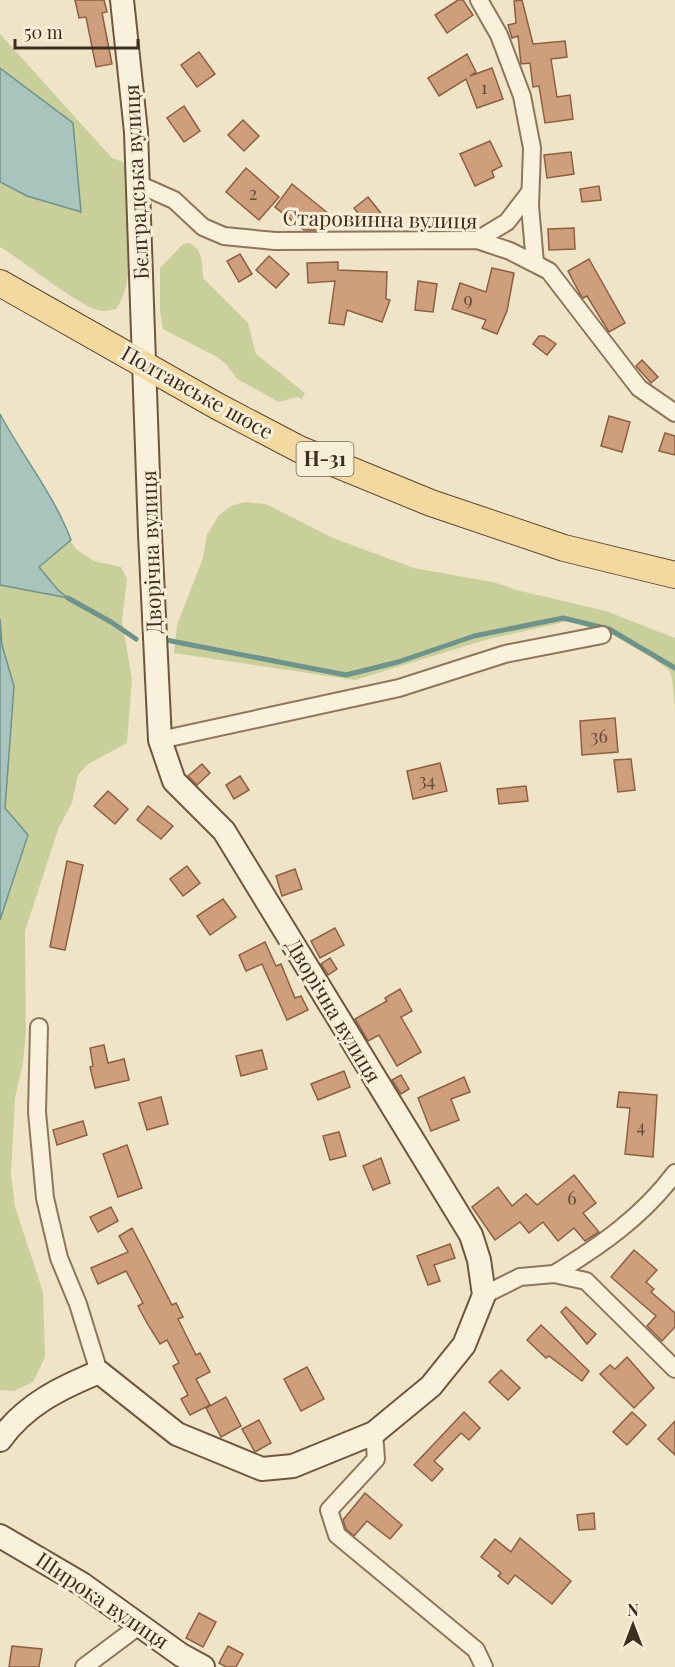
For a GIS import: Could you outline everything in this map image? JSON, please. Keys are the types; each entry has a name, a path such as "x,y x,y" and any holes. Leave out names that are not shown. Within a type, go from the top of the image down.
{"main road":[{"name":"Полтавське шосе","path":"0,283 299,449 420,498 564,548 675,575"}],"street":[{"name":"Бєлградська вулиця","path":"122,0 136,132 144,364"},
{"path":"479,0 499,35 522,96 532,148 530,192 536,263"},
{"name":"Старовинна вулиця","path":"138,184 174,200 203,227 224,236 274,241 477,240 510,251 549,271 639,388 675,413"},
{"path":"477,240 507,222 530,192"},
{"name":"Дворічна вулиця","path":"99,1372 177,1434 262,1469 293,1466 374,1433 431,1386 464,1345 484,1295 479,1260 471,1235 224,831 174,781 160,740 144,364"},
{"path":"160,740 399,688 505,654 602,635"},
{"path":"0,1440 13,1422 45,1397 99,1372 78,1304 59,1258 45,1198 37,1112 39,1027"},
{"path":"554,1274 605,1243 655,1199 675,1173"},
{"path":"484,1295 520,1277 554,1274 586,1281 675,1369"},
{"path":"374,1433 376,1459 329,1510 337,1535 476,1650 484,1667"},
{"name":"Широка вулиця","path":"0,1536 82,1584 203,1667"},
{"path":"84,1667 140,1625"}],"green space":[{"path":"0,34 112,158 123,162 127,167 130,261 128,279 116,309 102,311 81,302 0,247 0,182 27,196 73,123 0,68"},
{"path":"189,243 200,253 203,278 248,323 256,354 305,393 302,399 297,397 279,402 237,379 227,365 217,357 163,329 160,311 160,268 183,244"},
{"path":"0,419 60,512 68,537 76,549 94,561 121,567 127,579 122,621 132,679 127,743 88,764 78,775 72,803 59,827 25,931 26,1031 23,1063 15,1098 11,1175 15,1207 43,1292 45,1357 33,1382 14,1391 0,1390"},
{"path":"244,502 266,504 333,538 414,568 497,583 516,590 606,611 675,638 675,709 672,677 669,670 613,635 569,621 485,640 355,680 174,653 177,625 203,558 207,535 219,515 231,506"}],"water":[{"path":"0,68 73,123 81,212 27,196 0,182"},
{"path":"0,414 56,507 71,540 39,567 58,590 68,598 0,585"},
{"path":"0,619 2,645 14,686 5,808 28,835 0,920"}],"building":[{"path":"75,0 104,0 107,12 102,13 112,64 96,67 86,17 79,18"},
{"path":"458,0 463,0 473,15 447,33 435,15"},
{"path":"522,0 533,44 565,41 567,57 551,59 557,97 570,95 573,119 545,123 539,86 533,87 530,63 521,64 518,36 512,38 508,25 516,23 514,1"},
{"path":"199,52 215,74 197,87 181,65"},
{"path":"467,54 476,72 470,76 492,68 503,99 477,108 466,79 439,96 428,78"},
{"path":"184,106 200,131 184,142 167,118"},
{"path":"243,120 259,136 244,151 228,135"},
{"path":"490,141 502,166 492,171 494,177 475,186 460,154"},
{"path":"571,152 574,174 547,178 544,155"},
{"path":"246,168 279,197 259,220 226,192"},
{"path":"292,184 329,214 316,230 304,230 275,207"},
{"path":"599,186 601,200 582,202 580,189"},
{"path":"368,197 384,217 370,228 354,208"},
{"path":"574,228 575,249 549,250 548,229"},
{"path":"240,254 252,274 239,282 227,261"},
{"path":"269,256 289,274 276,288 256,270"},
{"path":"589,259 625,323 609,332 587,296 583,298 580,294 568,271"},
{"path":"338,262 338,270 387,272 386,299 390,300 382,322 347,310 344,325 329,323 335,281 308,283 307,263"},
{"path":"492,268 514,273 507,311 497,334 482,328 486,320 452,309 460,283 486,292"},
{"path":"418,281 437,284 433,312 415,310"},
{"path":"539,336 544,336 556,344 547,355 533,344"},
{"path":"642,360 658,377 651,383 636,366"},
{"path":"609,416 630,422 622,452 601,446"},
{"path":"665,433 675,436 675,455 659,451"},
{"path":"615,718 618,752 582,755 580,721"},
{"path":"631,759 635,790 618,792 614,760"},
{"path":"440,763 447,791 413,799 407,771"},
{"path":"202,764 210,773 197,785 188,776"},
{"path":"240,776 249,790 234,799 226,785"},
{"path":"526,786 528,801 499,804 497,789"},
{"path":"108,791 128,809 115,824 94,806"},
{"path":"148,806 173,826 161,839 137,820"},
{"path":"67,861 83,865 65,950 50,947"},
{"path":"187,866 200,883 183,896 170,879"},
{"path":"295,869 302,889 282,896 276,876"},
{"path":"223,899 236,917 210,935 197,916"},
{"path":"335,928 344,945 320,958 311,941"},
{"path":"265,942 276,966 281,964 295,998 301,996 308,1010 287,1020 262,964 246,971 239,955"},
{"path":"330,958 337,969 328,975 321,964"},
{"path":"400,989 412,1011 401,1017 421,1052 397,1066 379,1035 368,1041 355,1019 387,1001 385,998"},
{"path":"104,1045 108,1063 124,1059 129,1080 95,1088 90,1067 93,1066 90,1048"},
{"path":"262,1050 267,1069 241,1076 236,1056"},
{"path":"344,1071 350,1087 318,1100 311,1084"},
{"path":"401,1075 409,1089 401,1094 392,1080"},
{"path":"464,1077 470,1092 451,1099 459,1120 431,1131 418,1098"},
{"path":"619,1092 657,1095 653,1157 625,1154 630,1108 617,1107"},
{"path":"161,1097 168,1124 147,1130 139,1103"},
{"path":"83,1121 87,1135 57,1145 53,1130"},
{"path":"339,1132 346,1156 330,1160 323,1136"},
{"path":"127,1145 142,1188 118,1197 103,1154"},
{"path":"381,1158 390,1183 373,1190 363,1166"},
{"path":"574,1175 596,1203 583,1213 599,1232 585,1241 574,1228 558,1241 543,1222 529,1233 520,1222 495,1240 472,1207 498,1187 512,1206 526,1194 537,1205"},
{"path":"111,1207 118,1221 98,1232 90,1217"},
{"path":"132,1228 172,1305 176,1303 183,1317 178,1319 196,1355 200,1353 210,1372 196,1379 210,1405 190,1415 181,1399 188,1395 173,1366 179,1363 167,1340 160,1344 147,1323 138,1306 143,1303 126,1271 98,1284 91,1268 128,1252 119,1236"},
{"path":"450,1244 455,1258 434,1265 440,1281 428,1285 417,1256"},
{"path":"634,1250 657,1270 646,1282 654,1289 651,1292 675,1313 675,1327 662,1341 647,1326 656,1316 611,1277"},
{"path":"566,1307 596,1334 587,1344 561,1312"},
{"path":"541,1325 589,1371 582,1381 549,1356 546,1358 527,1340"},
{"path":"627,1357 654,1388 634,1408 600,1374 610,1365 615,1369"},
{"path":"307,1367 324,1399 301,1411 284,1379"},
{"path":"501,1370 520,1388 508,1400 489,1382"},
{"path":"226,1397 241,1426 221,1437 206,1408"},
{"path":"464,1412 480,1428 469,1440 461,1433 434,1461 443,1469 432,1481 414,1465"},
{"path":"632,1412 646,1425 627,1445 613,1432"},
{"path":"259,1420 271,1443 255,1452 242,1429"},
{"path":"675,1421 675,1455 658,1439"},
{"path":"365,1493 402,1525 390,1539 367,1521 354,1536 346,1529 343,1520"},
{"path":"594,1513 595,1529 579,1530 577,1515"},
{"path":"520,1538 571,1581 552,1604 515,1575 508,1584 498,1576 501,1573 481,1557 495,1539 511,1552"},
{"path":"199,1613 216,1622 203,1647 186,1638"},
{"path":"12,1646 42,1649 39,1667 9,1667"},
{"path":"228,1646 243,1654 236,1667 226,1667 219,1663"}],"waterway":[{"path":"68,598 136,639"},
{"path":"166,640 346,675 398,662 474,636 563,618 609,629 675,668"}]}
